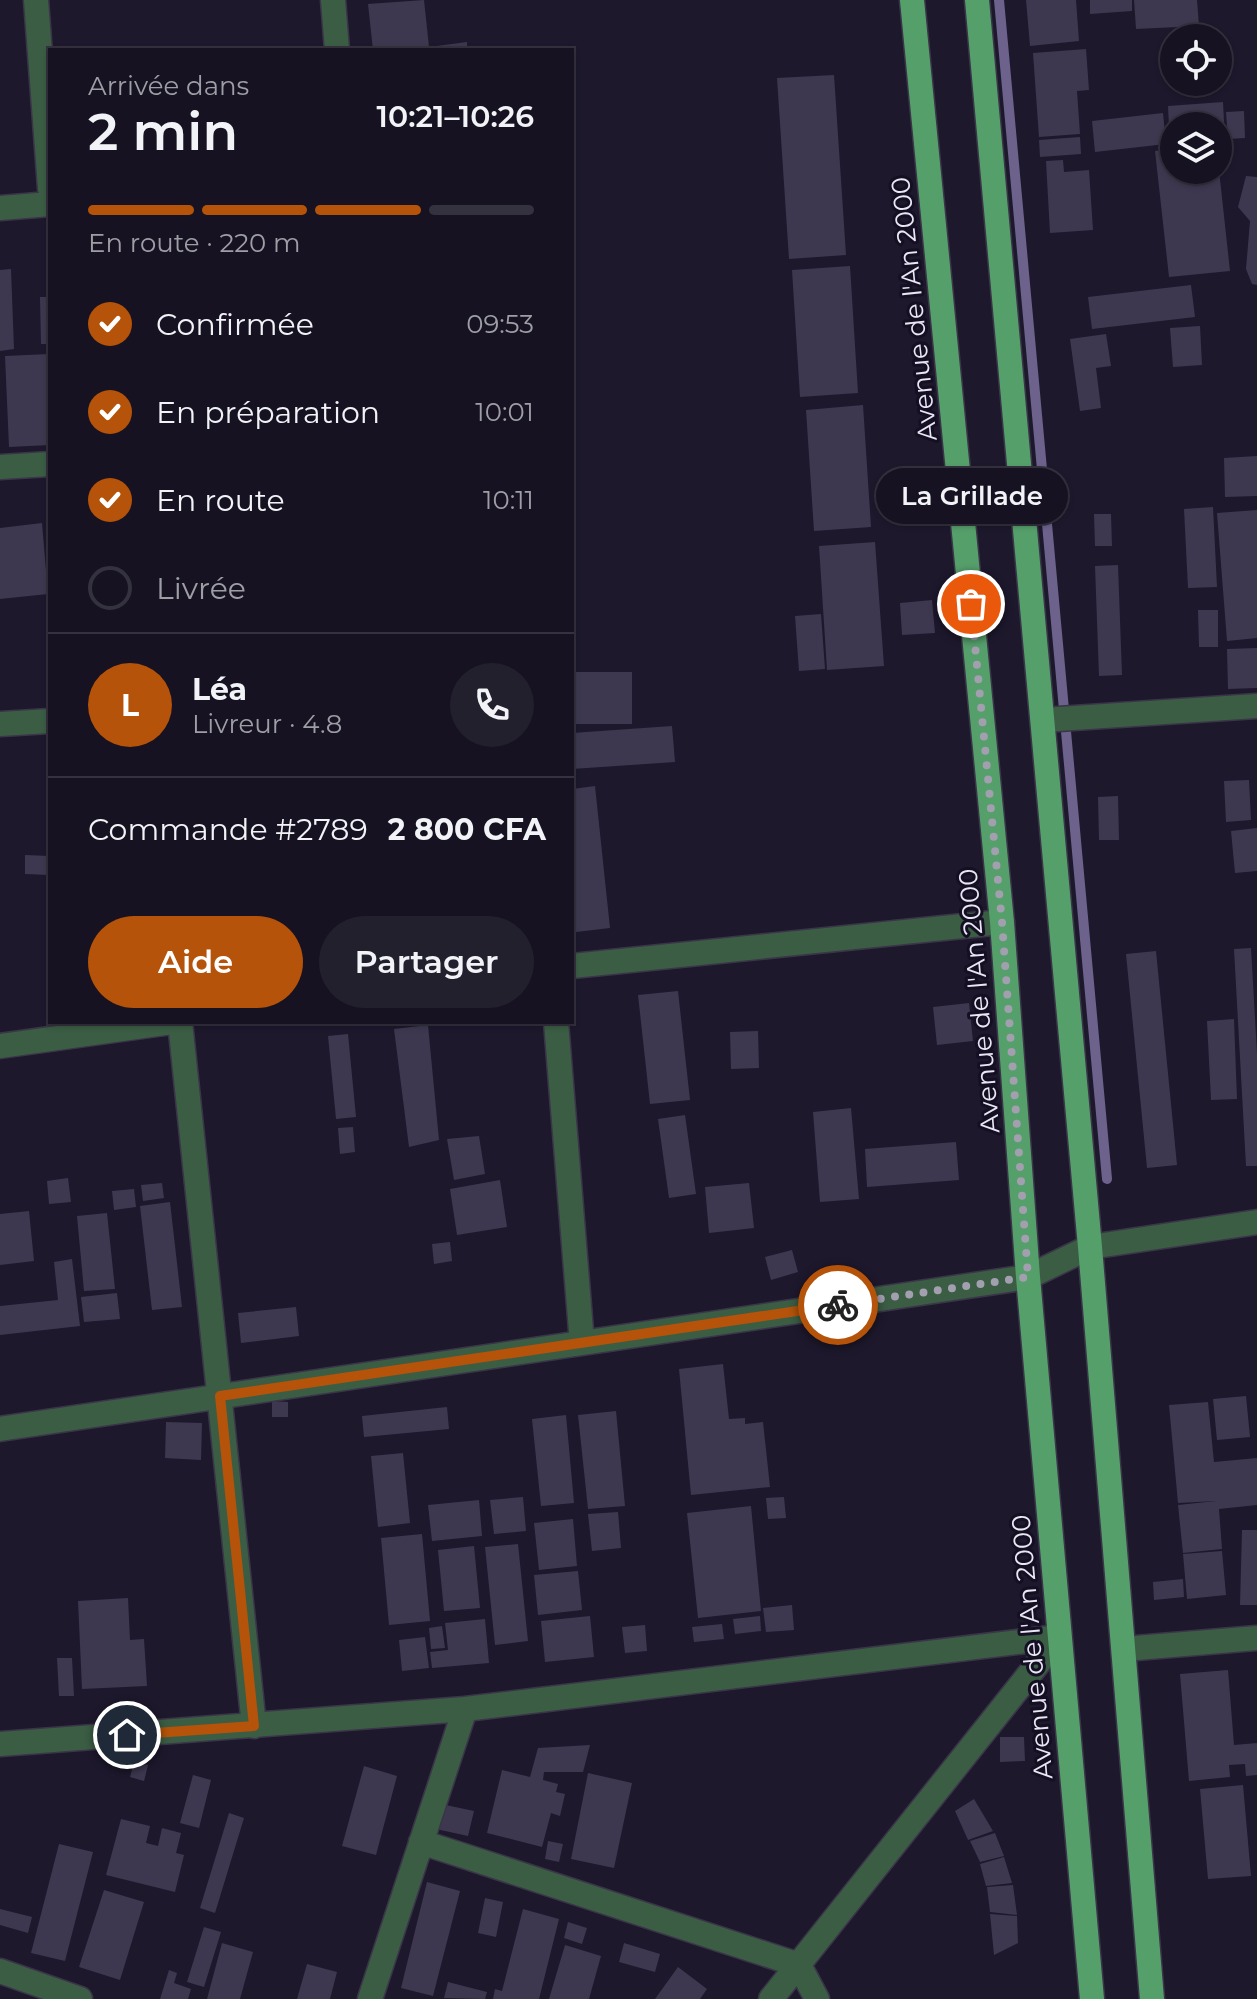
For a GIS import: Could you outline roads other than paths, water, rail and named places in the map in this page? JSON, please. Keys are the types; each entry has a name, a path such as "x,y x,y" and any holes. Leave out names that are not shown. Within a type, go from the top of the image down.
{"main road":[{"name":"Avenue de l'An 2000","path":"912,0 1002,922 1028,1277 1092,1999"},
{"path":"977,0 1090,1247 1152,1999"}],"street":[{"path":"36,0 48,161"},
{"path":"333,0 337,48"},
{"path":"0,208 48,204"},
{"path":"0,467 48,464"},
{"path":"1043,720 1257,706"},
{"path":"0,724 48,721"},
{"path":"574,966 1002,922"},
{"path":"0,1046 158,1024"},
{"path":"180,1024 254,1726"},
{"path":"556,1024 582,1343"},
{"path":"0,1429 1028,1277 1090,1247 1257,1222"},
{"path":"0,1744 465,1709 1059,1637"},
{"path":"771,1999 1059,1637"},
{"path":"1124,1649 1257,1638"},
{"path":"370,1999 465,1709"},
{"path":"421,1842 799,1965 817,1999"},
{"path":"0,1971 80,1999"}],"waterway":[{"path":"999,0 1107,1179"}],"place":[{"name":"La Grillade","path":"971,604"}]}
